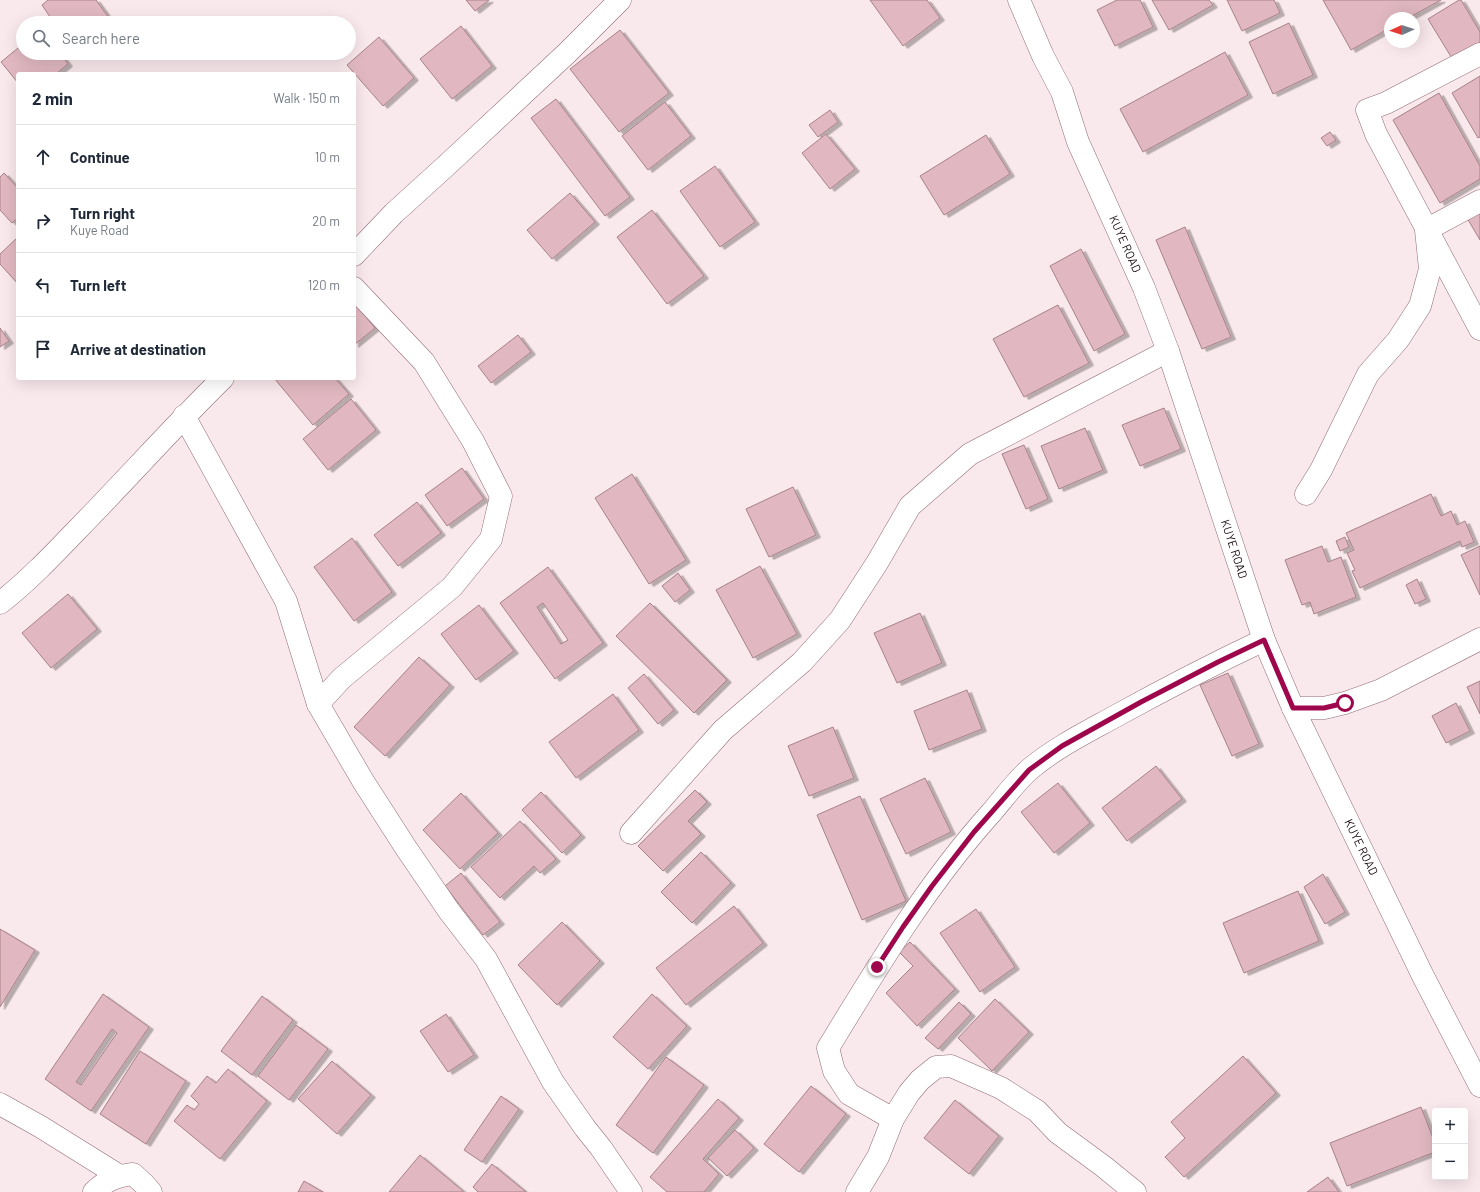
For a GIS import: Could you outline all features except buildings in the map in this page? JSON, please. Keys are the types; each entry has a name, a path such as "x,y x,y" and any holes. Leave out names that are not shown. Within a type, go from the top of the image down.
{"street":[{"path":"356,253 394,213 562,58 620,0"},
{"name":"KUYE ROAD","path":"1019,0 1043,56 1062,92 1078,142 1144,288 1168,351 1264,640 1293,708 1424,976 1480,1086"},
{"path":"1480,54 1386,103 1367,110 1376,134 1480,329"},
{"path":"1426,230 1480,201"},
{"path":"1306,494 1321,470 1368,374 1398,340 1420,306 1430,269 1426,230"},
{"path":"318,704 342,678 452,588 491,539 501,496 474,441 424,362 356,290"},
{"path":"631,833 723,730 802,662 840,620 877,563 910,506 970,454 1168,351"},
{"path":"0,603 22,586 56,552 184,416 221,380"},
{"path":"184,416 286,601 318,704 363,781 406,848 449,911 486,959 553,1082 631,1192"},
{"path":"1293,708 1324,708 1345,703 1374,693 1480,639"},
{"path":"893,1119 849,1094 834,1071 828,1048 877,967 936,880 974,832 1029,770 1062,746 1218,662 1264,640"},
{"path":"857,1192 878,1157 893,1119 909,1093 920,1080 936,1067 951,1066 1001,1088 1037,1111 1058,1133 1135,1192"},
{"path":"0,1104 41,1127 118,1176"},
{"path":"94,1192 102,1184 118,1176 133,1174 151,1192"}],"route":[{"path":"877,967 932,886 974,832 1029,770 1062,746 1141,702 1264,640 1293,708 1324,708 1345,703"}]}
